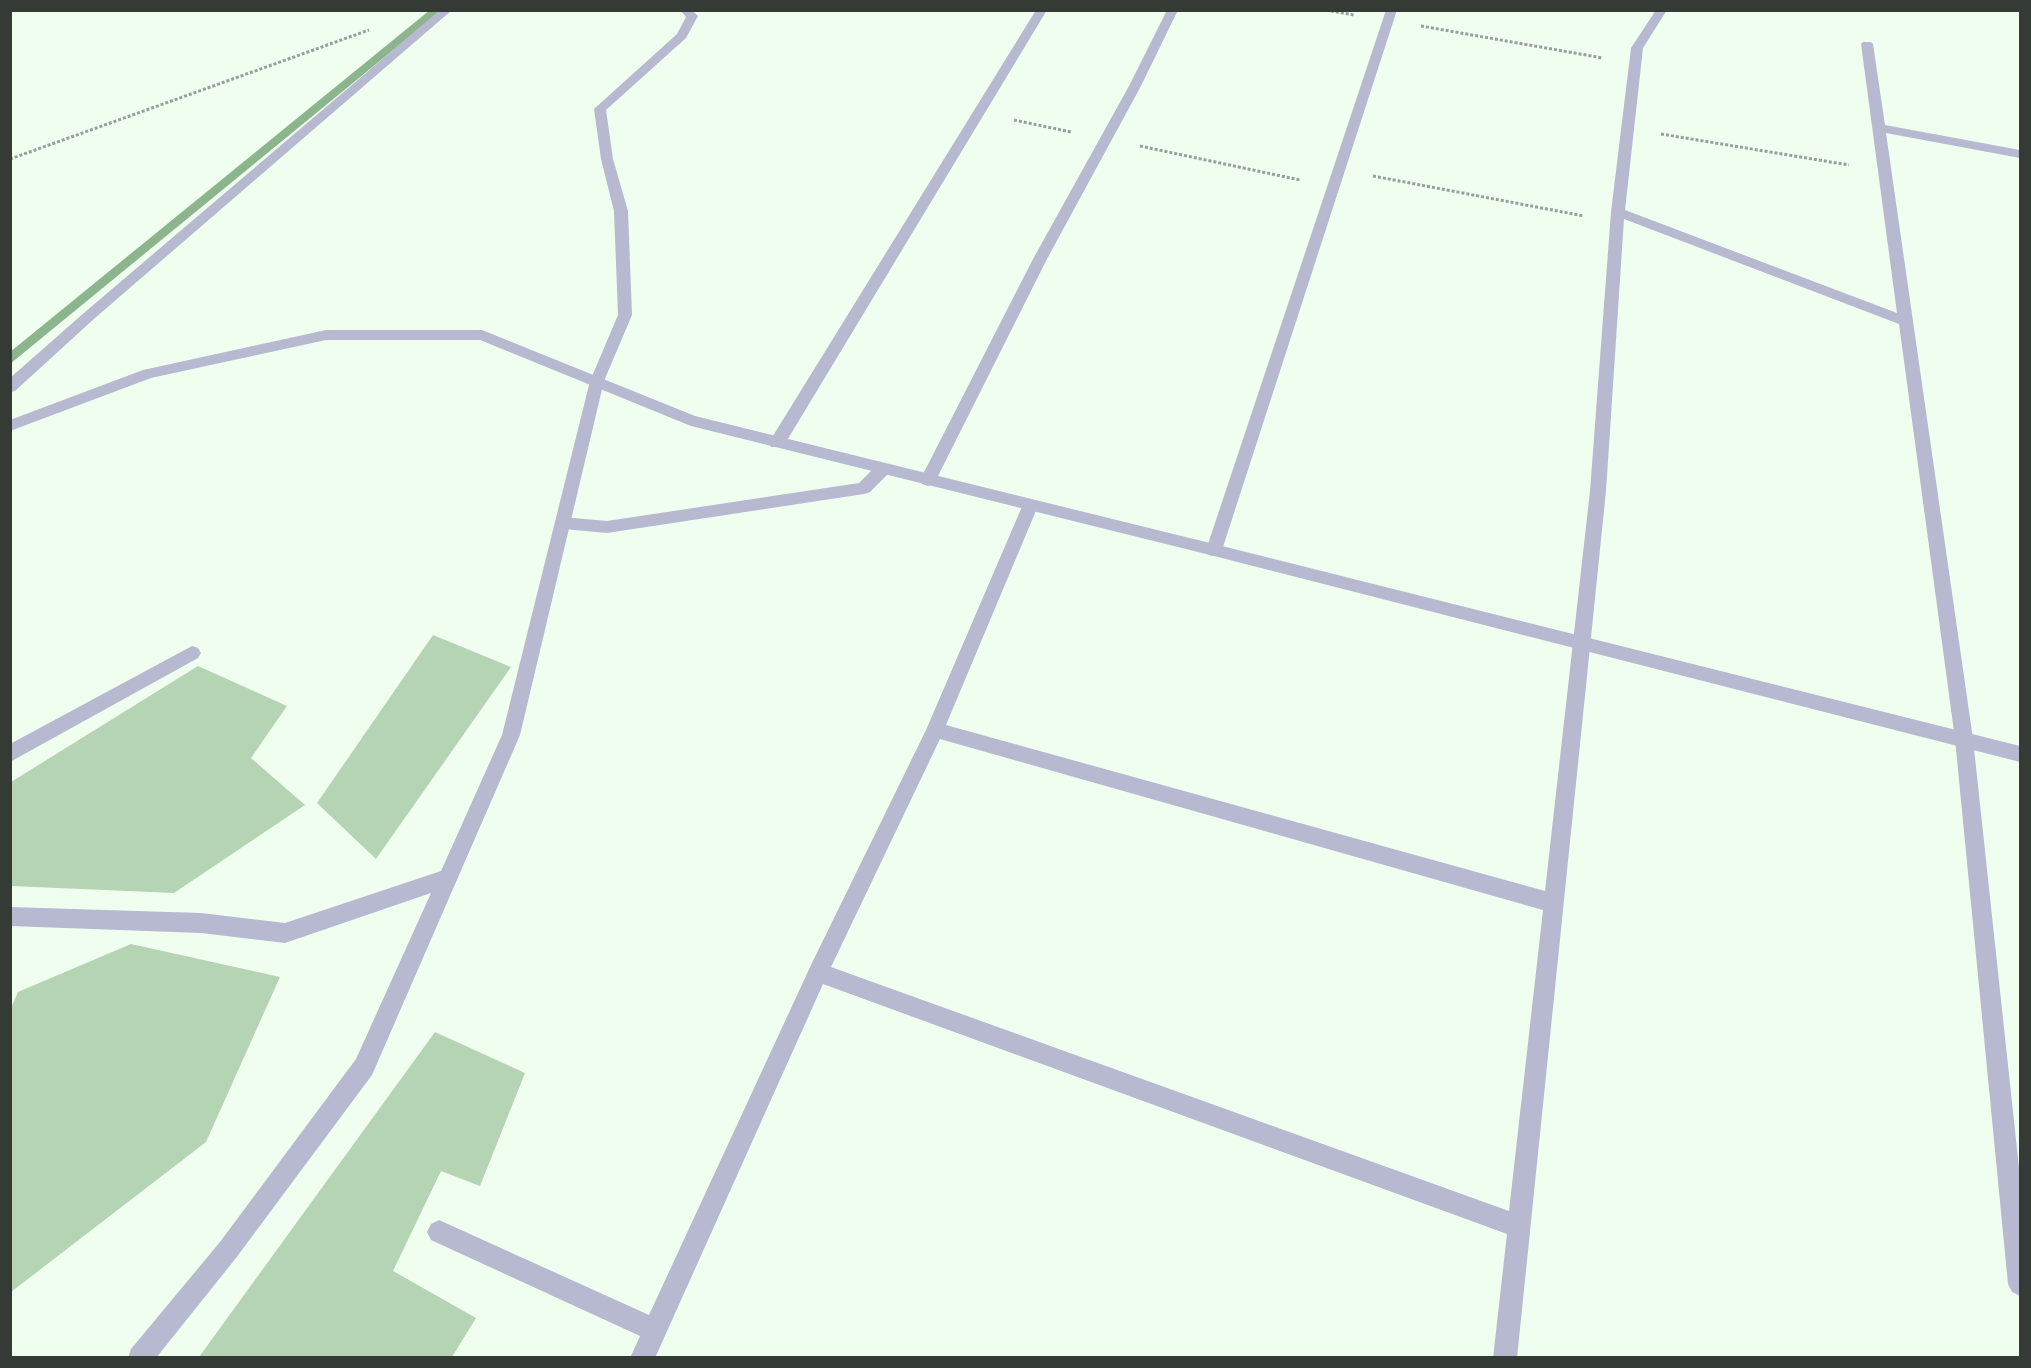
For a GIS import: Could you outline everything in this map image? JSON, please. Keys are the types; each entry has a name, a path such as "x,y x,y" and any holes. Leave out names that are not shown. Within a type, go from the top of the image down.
{"street":[{"path":"10,387 90,315 447,10"},
{"path":"140,1358 228,1250 364,1067 511,735 597,381 626,315 621,211 607,159 600,109 682,36 692,16 685,10"},
{"path":"777,443 1042,10"},
{"path":"928,480 1034,269 1106,139 1173,10"},
{"path":"1505,1358 1598,491 1617,217 1637,48 1662,10"},
{"path":"1214,550 1390,16"},
{"path":"1867,44 1964,739 2020,1284"},
{"path":"1879,128 2020,154"},
{"path":"1617,217 1905,321"},
{"path":"10,426 148,374 326,335 482,335 690,421 1214,550 2020,754"},
{"path":"563,523 607,527 864,488 883,469"},
{"path":"642,1358 818,972 935,730 1030,506"},
{"path":"10,754 192,654"},
{"path":"935,730 1553,903"},
{"path":"10,916 201,923 285,933 447,878"},
{"path":"818,972 1518,1226"},
{"path":"439,1232 655,1330"}],"path":[{"path":"1390,16 1636,64"},
{"path":"10,159 379,27"},
{"path":"977,113 1333,187"},
{"path":"1628,128 1885,171"},
{"path":"1339,170 1617,217"}],"green space":[{"path":"433,635 511,667 376,859 317,803"},
{"path":"198,666 287,706 251,758 305,805 174,893 11,886 11,782"},
{"path":"131,944 280,977 206,1142 11,1292 11,1008 18,992"},
{"path":"435,1032 525,1073 480,1186 441,1171 393,1271 476,1318 452,1357 199,1357"}],"waterway":[{"path":"10,360 437,10"}]}
